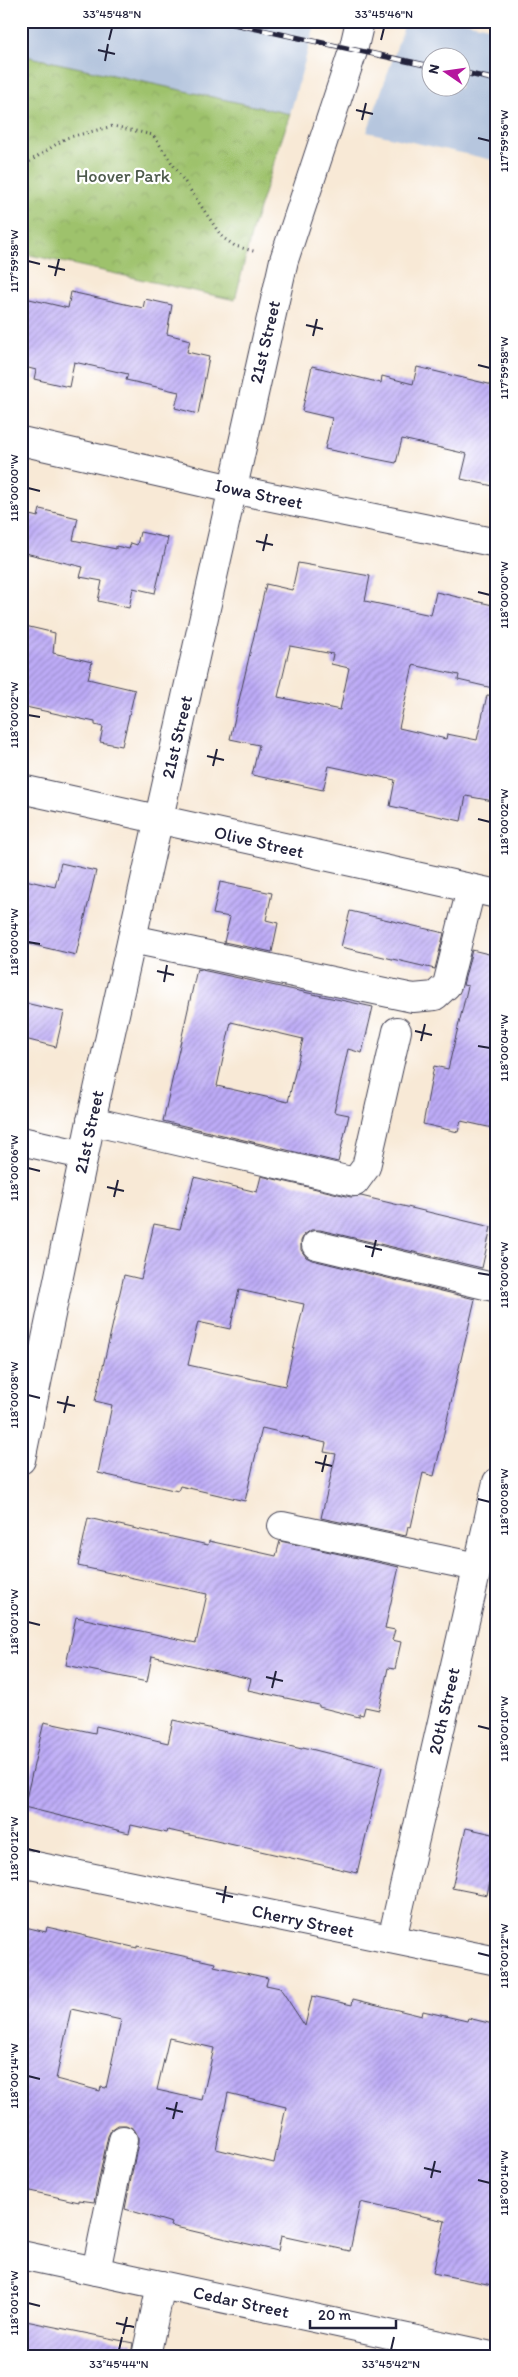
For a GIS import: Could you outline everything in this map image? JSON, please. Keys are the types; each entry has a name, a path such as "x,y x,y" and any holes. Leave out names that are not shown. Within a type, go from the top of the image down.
{"street":[{"name":"21st Street","path":"21,1460 83,1155 284,260 353,51 360,21"},
{"name":"Iowa Street","path":"21,441 232,489 497,542"},
{"name":"Olive Street","path":"21,789 484,892"},
{"path":"132,939 413,998 434,996 447,985 484,892"},
{"path":"91,1122 355,1182 366,1168 397,1031"},
{"path":"21,1141 83,1155"},
{"path":"316,1245 497,1288"},
{"name":"20th Street","path":"392,1939 496,1485"},
{"path":"282,1526 477,1567"},
{"name":"Cherry Street","path":"21,1863 497,1961"},
{"path":"96,2271 123,2140"},
{"name":"Cedar Street","path":"21,2255 486,2355"},
{"path":"146,2356 161,2285"}],"path":[{"path":"21,167 66,138 113,126 154,135 222,237 236,246 284,260"}],"shaded area":[{"path":"21,21 316,21 290,114 21,55"},
{"path":"406,21 461,21 497,29 497,161 367,132"}],"green space":[{"name":"Hoover Park","path":"21,55 290,114 253,227 235,300 21,253"}],"building":[{"path":"71,292 143,308 145,299 172,305 167,334 190,340 187,352 209,357 198,414 175,408 179,392 126,380 128,374 74,362 69,387 34,379 36,370 21,366 21,297 68,308"},
{"path":"312,366 381,383 382,376 413,384 417,367 497,386 497,470 493,486 461,479 467,454 402,439 396,463 325,449 332,418 302,411"},
{"path":"40,509 78,518 73,540 116,549 116,546 129,549 131,543 137,545 140,532 168,538 155,593 133,588 129,608 98,601 102,581 80,577 83,567 21,552 21,513 38,517"},
{"path":"298,563 370,576 365,601 431,615 436,592 497,606 497,689 458,680 459,675 413,665 399,728 446,739 447,734 477,740 487,695 497,696 497,784 493,801 466,796 461,821 390,806 395,780 329,766 323,790 252,775 259,745 230,739 266,584 292,590","holes":["290,646 333,654 331,664 349,668 340,710 278,697"]},
{"path":"21,625 55,633 53,653 92,662 88,679 135,690 122,746 100,742 103,727 95,725 95,722 21,706"},
{"path":"61,863 96,871 76,955 21,942 21,879 55,887"},
{"path":"220,882 272,893 266,920 278,923 272,952 224,942 230,917 213,914"},
{"path":"350,911 444,933 435,969 341,947"},
{"path":"472,950 497,956 497,1129 461,1121 458,1132 423,1124 434,1066 448,1069 468,986 463,985"},
{"path":"197,969 373,1007 362,1053 348,1049 334,1112 349,1115 338,1162 163,1121","holes":["231,1022 303,1039 288,1102 217,1086"]},
{"path":"21,1002 64,1012 56,1047 21,1038"},
{"path":"261,1176 351,1197 361,1196 491,1227 482,1268 320,1230 311,1230 304,1235 301,1241 301,1250 306,1257 312,1260 475,1299 434,1476 423,1473 411,1527 408,1526 406,1536 321,1518 336,1454 324,1452 326,1443 262,1428 245,1501 180,1486 178,1491 98,1473 112,1405 95,1401 124,1275 141,1279 154,1224 180,1229 194,1177 257,1192","holes":["239,1290 304,1304 285,1386 188,1365 198,1322 230,1329"]},
{"path":"88,1518 208,1545 209,1541 276,1556 280,1541 399,1567 385,1628 395,1630 392,1640 401,1642 395,1669 388,1668 379,1710 365,1707 363,1715 359,1714 359,1717 319,1707 319,1705 248,1690 251,1679 152,1656 147,1682 66,1665 76,1617 196,1643 207,1594 78,1566"},
{"path":"173,1720 302,1749 303,1747 382,1767 357,1873 168,1830 167,1833 131,1825 129,1833 24,1807 44,1722 95,1733 96,1726 168,1743"},
{"path":"466,1828 497,1835 497,1849 487,1895 452,1888"},
{"path":"21,1926 46,1932 47,1927 137,1948 137,1946 215,1963 214,1966 268,1978 266,1985 280,1988 305,2026 312,1996 352,2005 353,1999 422,2016 423,2011 467,2021 468,2018 497,2025 497,2286 433,2273 445,2221 360,2202 350,2251 281,2236 278,2251 171,2226 172,2223 125,2209 138,2143 138,2136 134,2129 126,2125 118,2125 111,2130 108,2136 94,2202 79,2200 79,2202 21,2189","holes":["71,2009 121,2020 106,2088 101,2087 100,2091 56,2079","169,2038 214,2048 202,2100 157,2090","228,2093 286,2107 274,2163 216,2149"]},
{"path":"21,2320 133,2343 131,2356 21,2356"}],"railway":[{"path":"220,21 420,64"},
{"path":"470,74 497,80"}]}
